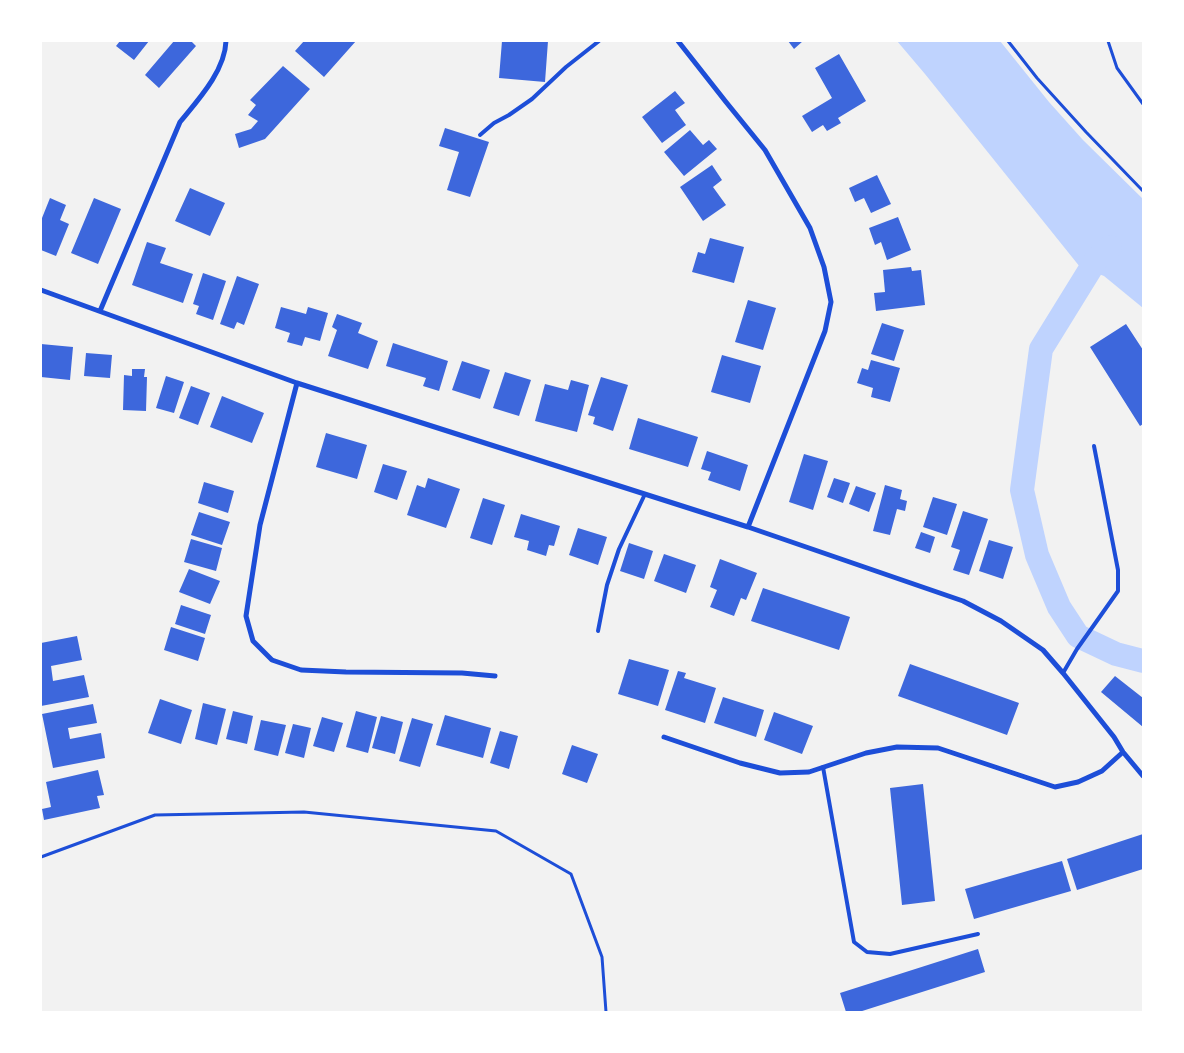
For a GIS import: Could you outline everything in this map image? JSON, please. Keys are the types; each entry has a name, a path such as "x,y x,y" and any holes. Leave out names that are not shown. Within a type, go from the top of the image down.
{"street":[{"path":"678,41 765,150 789,189 810,228 824,267 830,302 825,331 748,527"},
{"path":"100,311 180,122 199,99 220,66 226,42"},
{"path":"41,290 298,383 748,527 963,601 1001,620 1042,650 1063,673 1143,776"},
{"path":"298,383 260,525 246,616 253,641 272,660 300,670 462,673 495,676"},
{"path":"664,737 740,763 780,773 809,772 866,753 898,747 938,748 1056,787 1078,782 1102,771 1123,752"}],"lane":[{"path":"480,135 494,123 509,116 532,100 566,67 599,41"},
{"path":"1063,673 1077,649 1118,592 1118,570 1094,446"},
{"path":"598,630 607,585 619,549 644,494"},
{"path":"823,768 854,942 866,952 890,954 978,934"}],"path":[{"path":"1008,41 1037,78 1143,191"},
{"path":"1108,41 1117,68 1143,104"},
{"path":"41,857 155,816 304,812 496,831 571,874 602,957 606,1012"}],"water":[{"path":"897,41 1000,41 1049,102 1083,140 1143,199 1143,308 1104,276 1080,267"}],"building":[{"path":"120,41 149,41 134,60 116,46"},
{"path":"174,41 191,41 196,46 159,88 145,75"},
{"path":"304,41 356,41 324,77 295,51"},
{"path":"502,41 548,41 545,82 499,78"},
{"path":"788,41 803,41 794,49"},
{"path":"839,54 866,101 838,118 841,123 827,131 823,125 812,132 802,116 832,98 815,68"},
{"path":"283,66 310,89 265,139 239,148 235,134 251,129 258,121 248,115 256,105 250,100"},
{"path":"675,91 685,103 675,110 686,125 662,143 642,117"},
{"path":"445,128 489,142 470,197 447,190 459,152 439,146"},
{"path":"690,130 703,145 709,140 717,149 684,176 664,152"},
{"path":"712,165 722,180 713,187 726,205 703,221 680,187"},
{"path":"877,175 891,204 871,213 864,198 855,202 849,188"},
{"path":"190,188 225,203 210,236 175,221"},
{"path":"50,198 66,205 60,220 69,224 56,256 41,250 41,217"},
{"path":"94,198 121,209 98,264 71,253"},
{"path":"898,217 911,250 887,260 881,242 875,245 869,228"},
{"path":"710,238 744,247 734,283 692,272 698,252 705,254"},
{"path":"147,242 166,248 160,263 193,274 183,303 132,285"},
{"path":"911,267 912,271 921,270 925,305 876,311 874,293 885,292 883,270"},
{"path":"203,273 226,281 213,320 196,314 199,306 193,304"},
{"path":"237,276 259,284 244,325 237,322 234,329 220,324"},
{"path":"748,300 776,308 763,350 735,342"},
{"path":"281,307 306,314 308,307 328,313 320,341 305,337 302,346 287,342 290,333 275,328"},
{"path":"337,314 362,323 358,333 378,341 368,369 328,356 337,330 332,327"},
{"path":"882,323 904,330 894,361 871,354"},
{"path":"1126,324 1143,350 1143,424 1140,426 1090,347"},
{"path":"393,343 448,361 439,391 423,386 426,378 386,366"},
{"path":"41,344 73,347 70,380 41,377"},
{"path":"86,353 112,355 110,378 84,376"},
{"path":"722,355 761,366 750,403 711,392"},
{"path":"871,360 900,368 890,402 871,397 873,388 857,383 862,368 868,370"},
{"path":"462,361 490,370 480,399 452,390"},
{"path":"132,369 145,369 144,377 147,377 146,411 123,410 124,375 132,376"},
{"path":"505,372 531,380 519,416 493,408"},
{"path":"166,376 184,382 174,413 156,408"},
{"path":"601,377 628,385 613,431 593,424 595,417 588,415"},
{"path":"571,380 589,385 577,432 535,421 545,384 568,390"},
{"path":"191,386 210,393 198,425 179,418"},
{"path":"222,396 264,413 252,443 210,427"},
{"path":"638,418 698,437 688,467 629,449"},
{"path":"326,433 367,445 357,479 316,467"},
{"path":"707,451 748,465 740,491 708,480 711,472 701,469"},
{"path":"804,454 828,461 813,510 789,502"},
{"path":"383,464 407,471 397,500 374,492"},
{"path":"428,478 460,489 446,528 407,515 417,485 425,488"},
{"path":"834,478 850,483 843,503 827,497"},
{"path":"204,482 234,491 228,513 198,503"},
{"path":"885,485 902,490 900,499 907,501 905,511 897,509 890,535 873,531"},
{"path":"856,486 876,493 869,512 849,504"},
{"path":"933,497 957,504 947,535 923,527"},
{"path":"483,498 505,505 492,545 470,538"},
{"path":"963,511 988,519 969,575 953,570 960,550 951,547"},
{"path":"199,512 230,522 222,545 191,535"},
{"path":"521,514 560,526 554,546 549,545 546,556 527,550 529,541 514,537"},
{"path":"578,528 607,537 598,565 569,555"},
{"path":"921,532 935,537 930,553 915,548"},
{"path":"191,539 222,548 216,571 184,562"},
{"path":"989,540 1013,547 1003,579 979,571"},
{"path":"629,543 653,551 644,579 620,571"},
{"path":"664,554 696,565 686,593 654,581"},
{"path":"720,559 757,573 746,600 741,598 734,616 710,607 717,590 710,587"},
{"path":"189,569 220,581 210,604 179,592"},
{"path":"763,588 850,617 839,650 751,621"},
{"path":"181,605 211,615 205,634 175,624"},
{"path":"171,627 205,638 198,661 164,650"},
{"path":"77,636 82,660 51,666 53,681 84,675 89,697 41,706 41,643"},
{"path":"629,659 669,670 658,706 618,694"},
{"path":"910,664 1019,703 1007,735 898,696"},
{"path":"678,671 686,673 684,678 716,688 705,723 665,710"},
{"path":"1115,676 1143,698 1143,727 1101,692"},
{"path":"723,697 764,710 756,737 714,723"},
{"path":"160,699 192,710 181,744 148,733"},
{"path":"203,703 226,709 217,745 195,739"},
{"path":"93,704 97,723 68,728 70,739 101,733 105,758 53,768 42,714"},
{"path":"233,711 253,716 247,744 226,739"},
{"path":"356,711 377,717 368,753 346,747"},
{"path":"774,712 813,726 802,754 764,740"},
{"path":"445,715 491,728 483,758 436,745"},
{"path":"381,716 403,722 395,754 372,748"},
{"path":"322,717 343,723 334,752 313,746"},
{"path":"412,718 433,724 420,767 399,761"},
{"path":"261,720 286,725 278,756 254,750"},
{"path":"293,724 311,728 304,758 285,753"},
{"path":"500,731 518,736 509,769 490,763"},
{"path":"572,745 598,754 587,783 562,774"},
{"path":"98,770 104,795 97,796 100,808 44,820 42,809 51,807 46,782"},
{"path":"923,784 935,901 902,905 890,788"},
{"path":"1143,834 1143,869 1077,890 1067,859"},
{"path":"1062,861 1071,891 974,919 965,889"},
{"path":"978,949 985,972 859,1012 846,1012 840,993"}],"waterway":[{"path":"1110,247 1096,260 1041,349 1022,490 1037,555 1059,607 1078,636 1116,654 1143,661"}]}
